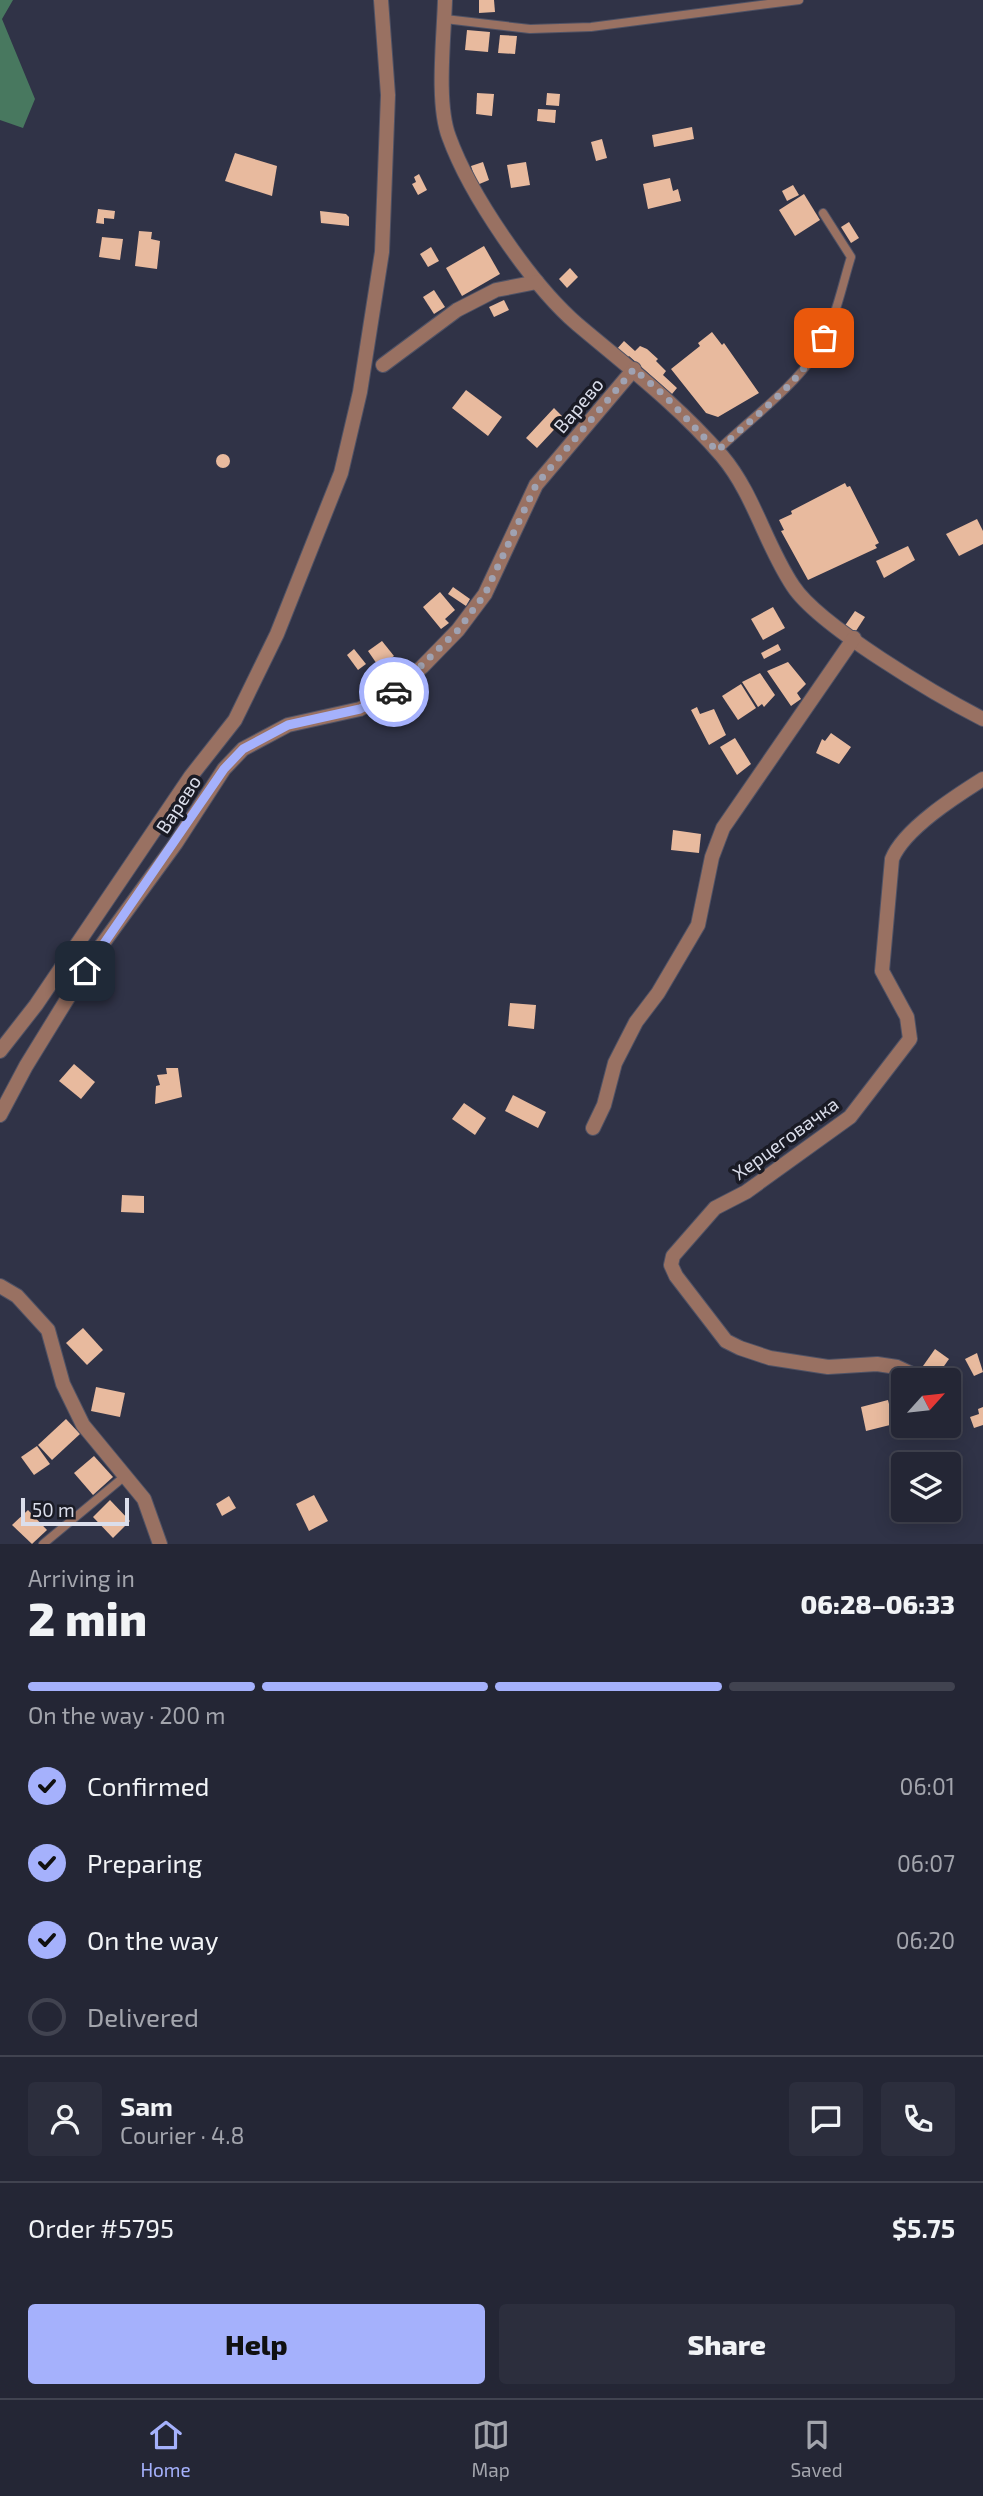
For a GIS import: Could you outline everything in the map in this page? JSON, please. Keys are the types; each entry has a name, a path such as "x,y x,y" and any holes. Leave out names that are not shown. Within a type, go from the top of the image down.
{"street":[{"path":"0,1051 234,720 277,634 341,474 360,392 382,252 388,95 382,0"},
{"path":"445,0 443,84 448,136 497,225 537,282 576,323 666,397 717,451 741,483 793,588 853,638 950,702 983,719"},
{"path":"383,365 457,310 496,290 537,282"},
{"name":"Варево","path":"0,1115 26,1066 93,957 176,843 224,769 243,749 288,725 360,709 394,691 422,667 458,630 485,594 536,485 634,369"},
{"path":"593,1128 604,1105 615,1063 636,1021 658,993 698,925 712,857 723,828 853,638"},
{"path":"209,753 224,769"},
{"name":"Херцеговачка","path":"899,1368 877,1364 828,1367 770,1358 740,1348 726,1341 676,1276 671,1265 673,1256 683,1242 715,1208 746,1192 850,1117 911,1039 907,1017 882,971 892,859 896,849 932,815 983,779"},
{"path":"0,1286 17,1296 48,1330 63,1384 83,1425 144,1499 160,1544"}],"lane":[{"path":"444,19 530,29 591,27 799,0"},
{"path":"717,451 795,377 816,353 831,324 851,257 823,213"},
{"path":"43,1544 125,1476"}],"green space":[{"path":"0,0 13,0 2,19 35,99 23,128 0,120"}],"building":[{"path":"479,0 494,0 495,12 479,13"},
{"path":"467,30 490,32 488,52 465,50"},
{"path":"500,35 517,36 515,54 498,53"},
{"path":"477,93 494,94 492,116 476,114"},
{"path":"547,93 560,94 559,106 546,105"},
{"path":"538,109 556,110 555,123 537,121"},
{"path":"692,127 694,139 654,147 652,135"},
{"path":"602,139 607,158 596,161 591,142"},
{"path":"235,153 277,166 272,196 225,181"},
{"path":"483,162 489,180 477,185 471,166"},
{"path":"526,162 530,185 511,188 507,165"},
{"path":"419,174 427,190 418,195 412,184 416,182 414,177"},
{"path":"670,178 673,191 678,189 681,201 648,209 643,184"},
{"path":"793,185 799,195 787,201 782,191"},
{"path":"804,194 820,220 795,236 779,210"},
{"path":"98,209 115,211 114,219 104,218 104,224 96,223"},
{"path":"320,211 346,214 349,217 349,226 321,223"},
{"path":"849,222 859,238 851,243 841,227"},
{"path":"139,231 152,232 151,239 160,241 157,269 135,266"},
{"path":"102,237 123,239 120,260 99,257"},
{"path":"484,246 500,274 462,296 446,268"},
{"path":"431,247 439,261 428,267 420,254"},
{"path":"570,268 578,277 567,288 559,279"},
{"path":"434,290 445,307 434,314 423,297"},
{"path":"504,300 509,310 494,317 489,307"},
{"path":"712,332 722,345 724,343 759,393 718,417 706,413 671,369 700,346 698,343"},
{"path":"624,341 635,351 640,346 647,349 658,359 656,361 666,371 663,375 677,388 672,394 629,356 626,359 616,350"},
{"path":"466,390 502,417 488,436 452,408"},
{"path":"573,406 582,415 572,425 565,418 537,448 526,438 554,408 563,417"},
{"path":"223,454 228,456 228,466 223,468 218,466 216,461 218,456"},
{"path":"845,483 847,487 850,486 879,543 875,545 877,548 808,580 781,531 784,530 779,520"},
{"path":"977,519 983,531 983,544 959,556 946,534"},
{"path":"908,546 915,560 884,578 876,561"},
{"path":"453,587 470,599 466,606 448,594"},
{"path":"440,592 455,610 445,619 449,623 441,629 423,607"},
{"path":"773,607 785,628 763,640 751,619"},
{"path":"855,611 865,617 854,634 844,627"},
{"path":"382,641 394,656 379,667 368,651"},
{"path":"778,644 781,650 764,659 761,653"},
{"path":"354,649 366,664 358,670 347,655"},
{"path":"788,662 806,684 797,693 801,699 791,706 767,671"},
{"path":"760,673 775,695 764,707 762,704 758,707 742,682"},
{"path":"741,684 756,708 738,720 722,696"},
{"path":"412,688 423,700 402,717 391,706"},
{"path":"697,707 700,714 714,709 726,735 709,745 691,710"},
{"path":"831,733 851,747 839,764 816,753 822,739 825,741"},
{"path":"735,738 751,764 737,775 720,747"},
{"path":"673,830 701,834 699,853 671,850"},
{"path":"510,1003 536,1005 534,1029 508,1026"},
{"path":"74,1064 95,1082 81,1099 59,1081"},
{"path":"166,1068 178,1068 182,1097 155,1104 156,1086 160,1085 157,1075 167,1074"},
{"path":"513,1095 546,1112 538,1128 505,1111"},
{"path":"464,1103 486,1118 475,1135 452,1119"},
{"path":"122,1195 144,1196 144,1213 121,1212"},
{"path":"83,1328 103,1350 87,1365 66,1343"},
{"path":"935,1349 949,1359 943,1368 923,1366"},
{"path":"977,1353 983,1372 974,1376 965,1359"},
{"path":"96,1387 125,1393 120,1417 91,1411"},
{"path":"888,1400 891,1425 866,1431 861,1407"},
{"path":"983,1407 983,1425 974,1428 970,1417 979,1414 978,1409"},
{"path":"66,1419 80,1434 52,1460 38,1445"},
{"path":"37,1446 50,1464 34,1475 21,1457"},
{"path":"94,1456 113,1477 93,1495 74,1473"},
{"path":"314,1495 328,1521 309,1531 296,1504"},
{"path":"229,1496 236,1508 222,1516 216,1504"},
{"path":"110,1500 130,1521 113,1538 93,1517"},
{"path":"28,1510 47,1530 32,1544 12,1525"}],"way so far":[{"path":"394,692 458,630 485,594 536,485 634,369 666,397 717,451 795,377 816,353 824,338"}],"route":[{"path":"85,971 107,936 176,843 224,769 243,749 288,725 360,709 394,692"}]}
